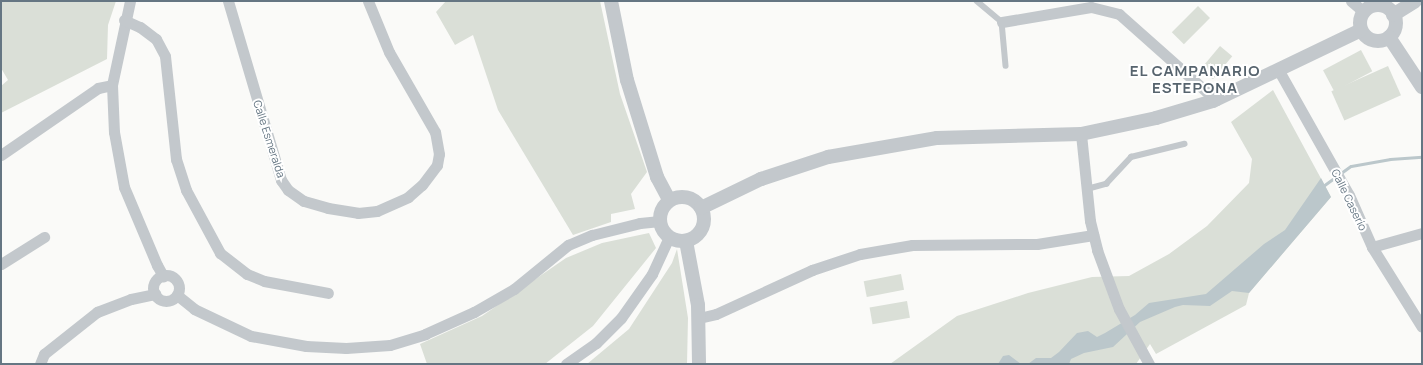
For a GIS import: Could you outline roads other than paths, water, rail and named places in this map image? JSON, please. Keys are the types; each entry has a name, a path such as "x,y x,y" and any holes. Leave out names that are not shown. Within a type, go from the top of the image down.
{"street":[{"path":"130,1 124,20 112,85 114,132 124,187 157,266 163,276"},
{"name":"Calle Esmeralda","path":"228,1 281,180 288,190 304,201 328,208 358,212 377,211 408,197 422,185 437,165 439,154 435,132 390,52 368,1"},
{"path":"611,1 627,80 657,177 669,200"},
{"path":"1351,1 1364,12"},
{"path":"1394,14 1415,1"},
{"path":"1380,6 1394,14 1396,27 1389,37 1383,40 1370,39 1362,30 1360,20 1364,12 1380,6"},
{"path":"1002,22 1090,7 1119,14 1216,100"},
{"path":"124,20 140,27 156,39 165,56 176,159 186,190 220,253 247,274 264,281 328,294"},
{"path":"701,208 761,180 828,157 937,138 1081,134 1156,118 1216,100 1362,30"},
{"path":"1389,37 1422,87"},
{"name":"Calle Caserío","path":"1279,71 1347,192 1372,247 1422,327"},
{"path":"1,155 98,88 112,85"},
{"path":"1081,134 1093,235 1106,278 1118,309 1149,364"},
{"path":"676,197 689,197 701,208 703,226 695,236 686,241 669,236 660,221 661,211 669,200 676,197"},
{"path":"177,295 194,309 251,336 306,346 346,348 390,345 425,334 474,312 514,289 568,245 592,235 640,223 660,221"},
{"path":"1372,247 1422,233"},
{"path":"699,318 716,314 812,270 860,254 912,245 1037,244 1093,235"},
{"path":"566,364 596,343 621,318 652,274 669,236"},
{"path":"1,264 44,237"},
{"path":"686,241 699,318 699,364"},
{"path":"156,294 155,283 163,276 172,277 178,283 177,295"},
{"path":"40,364 44,354 97,312 131,299 156,294 166,301 177,295"}],"lane":[{"path":"977,1 1002,22 1006,66"},
{"path":"1087,189 1106,184 1131,157 1184,144"}],"waterway":[{"path":"1323,186 1351,166 1390,159 1422,157"}],"district":[{"name":"EL CAMPANARIO ESTEPONA","path":"1195,78"}]}
